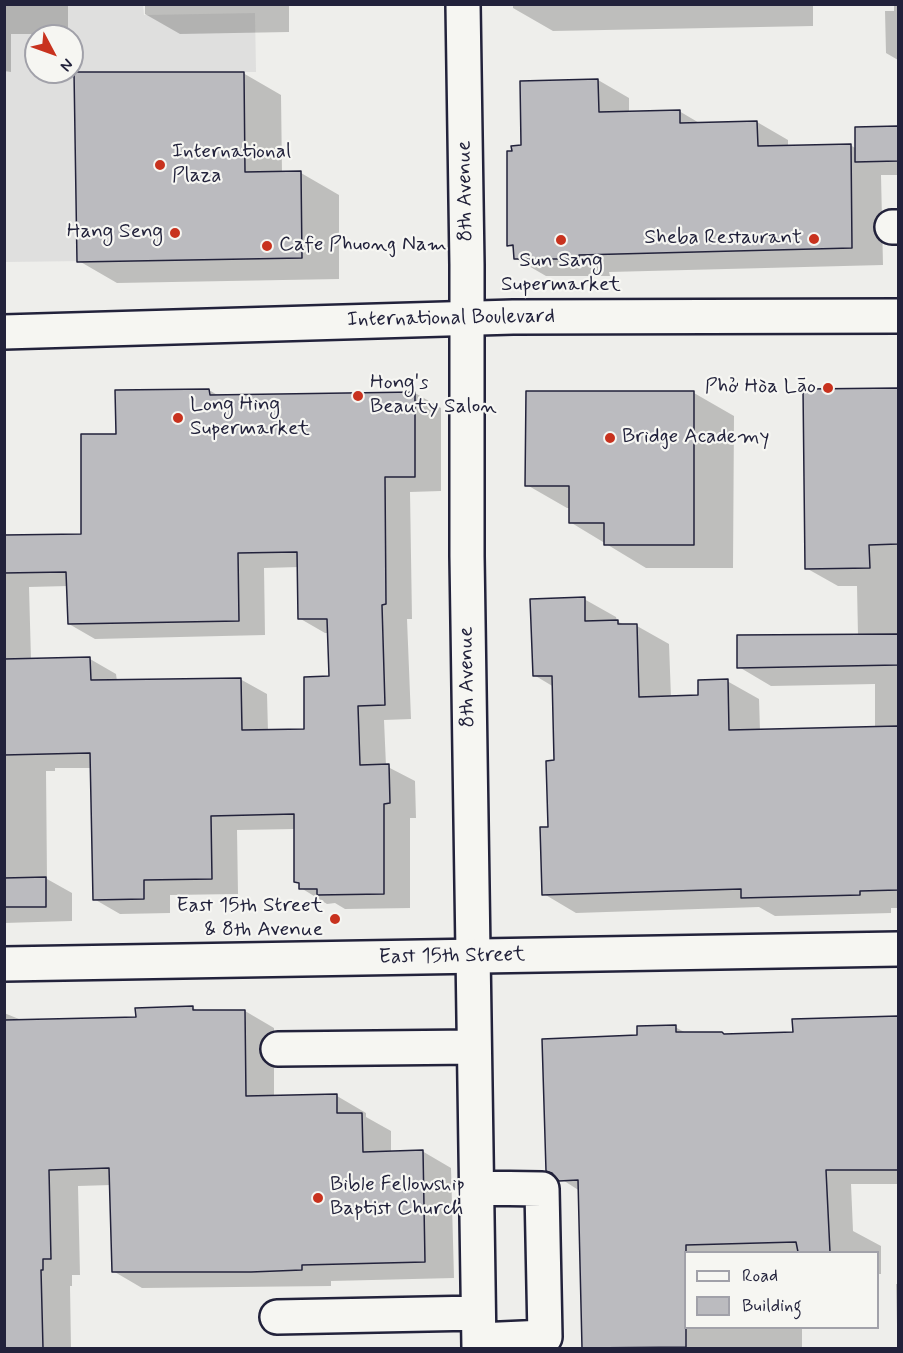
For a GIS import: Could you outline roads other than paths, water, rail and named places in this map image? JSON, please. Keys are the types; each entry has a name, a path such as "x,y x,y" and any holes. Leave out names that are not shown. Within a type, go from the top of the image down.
{"main road":[{"name":"8th Avenue","path":"463,4 467,265 466,556 479,1334"},
{"name":"International Boulevard","path":"4,332 466,318 898,316"},
{"name":"East 15th Street","path":"4,964 898,949"},
{"path":"278,1049 474,1047"},
{"path":"277,1317 479,1334 545,1337 542,1189 476,1188"}],"place":[{"name":"International Plaza","path":"160,165"},
{"name":"Hang Seng","path":"175,233"},
{"name":"Sheba Restaurant","path":"814,239"},
{"name":"Sun Sang Supermarket","path":"561,240"},
{"name":"Cafe Phuong Nam","path":"267,246"},
{"name":"Phở Hòa Lāo","path":"828,388"},
{"name":"Hong's Beauty Salon","path":"358,396"},
{"name":"Long Hing Supermarket","path":"178,418"},
{"name":"Bridge Academy","path":"610,438"},
{"name":"East 15th Street & 8th Avenue","path":"335,919"},
{"name":"Bible Fellowship Baptist Church","path":"318,1198"}]}
